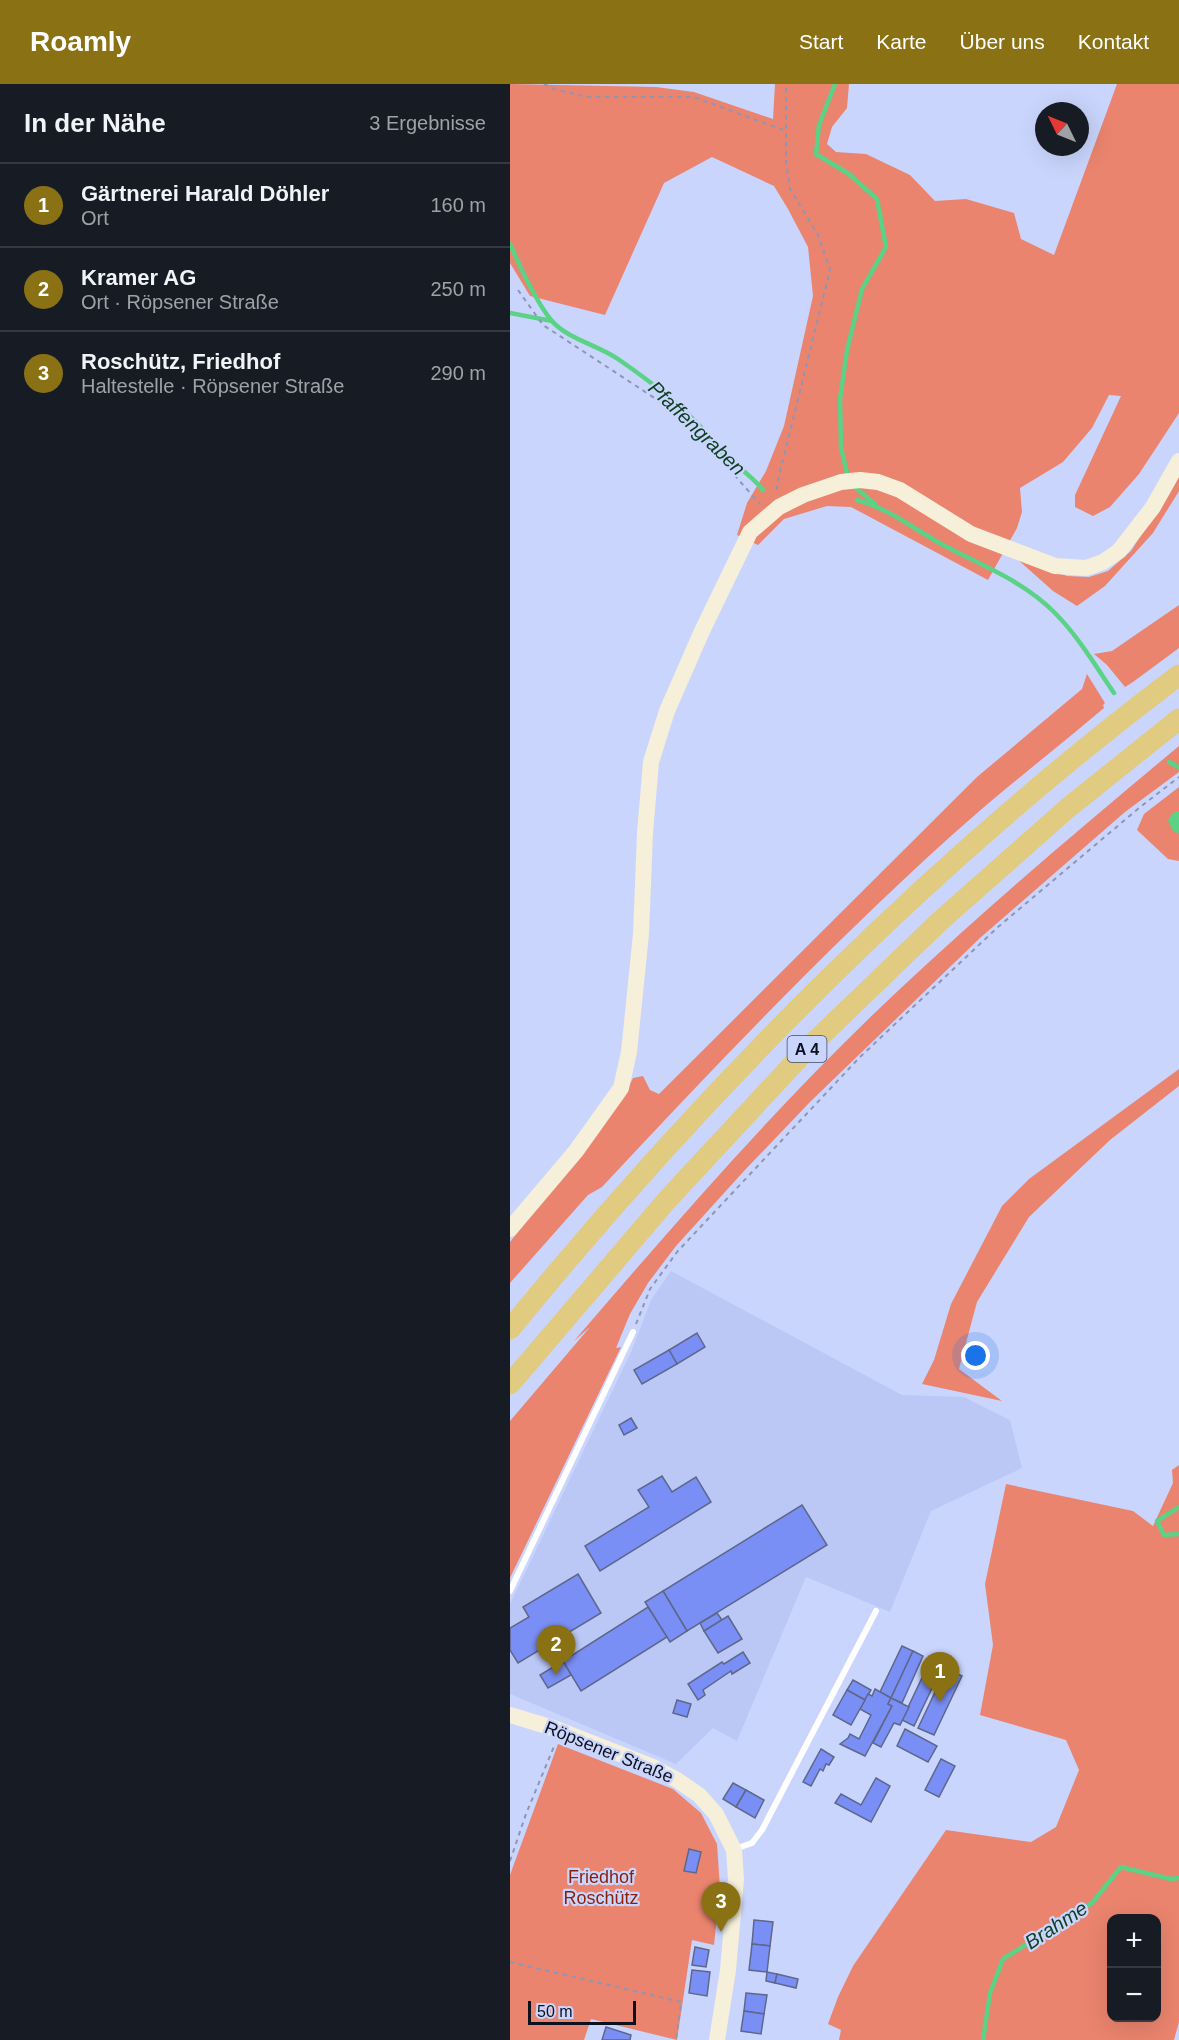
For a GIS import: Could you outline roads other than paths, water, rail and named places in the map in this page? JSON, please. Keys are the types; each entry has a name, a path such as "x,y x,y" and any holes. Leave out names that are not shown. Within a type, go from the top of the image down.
{"highway":[{"name":"A 4","path":"510,1329 567,1259 644,1172 741,1068 846,963 948,864 1143,701 1179,675"},
{"name":"A 4","path":"510,1383 667,1200 809,1047 940,921 1069,807 1172,724"}],"street":[{"path":"510,1229 576,1151 621,1088 629,1052 641,934 645,833 651,762 667,711 750,532 774,511 803,495 841,482 860,480 900,490 971,534 1055,566 1086,568 1103,562 1124,544 1154,507 1179,461"},
{"name":"Röpsener Straße","path":"510,1714 564,1732 653,1767 699,1795 716,1814 734,1850 736,1879 728,1970 717,2040"}],"lane":[{"path":"510,1591 633,1332"},
{"path":"734,1850 752,1843 762,1830 876,1611"}],"waterway":[{"path":"835,84 819,125 816,154 849,174 877,199 886,247 862,289 847,350 840,399 841,448 847,473"},
{"name":"Pfaffengraben","path":"510,244 540,304 558,327 618,359 640,374 690,416 722,453 763,490"},
{"path":"510,313 552,321"},
{"path":"856,488 875,504"},
{"name":"Pfaffengraben","path":"857,500 891,514 1029,591 1054,612 1071,631 1114,693"},
{"name":"Pfaffengraben","path":"1169,762 1178,767"},
{"name":"Brahme","path":"1179,1507 1157,1521 1164,1535 1179,1534"},
{"name":"Brahme","path":"983,2040 990,1993 1003,1959 1092,1903 1121,1867 1171,1879 1179,1878"}],"place":[{"name":"Kramer AG","path":"556,1675"},
{"name":"Gärtnerei Harald Döhler","path":"940,1702"},
{"name":"Roschütz, Friedhof","path":"721,1932"}],"park label":[{"name":"Friedhof Roschütz","path":"601,1887"}]}
